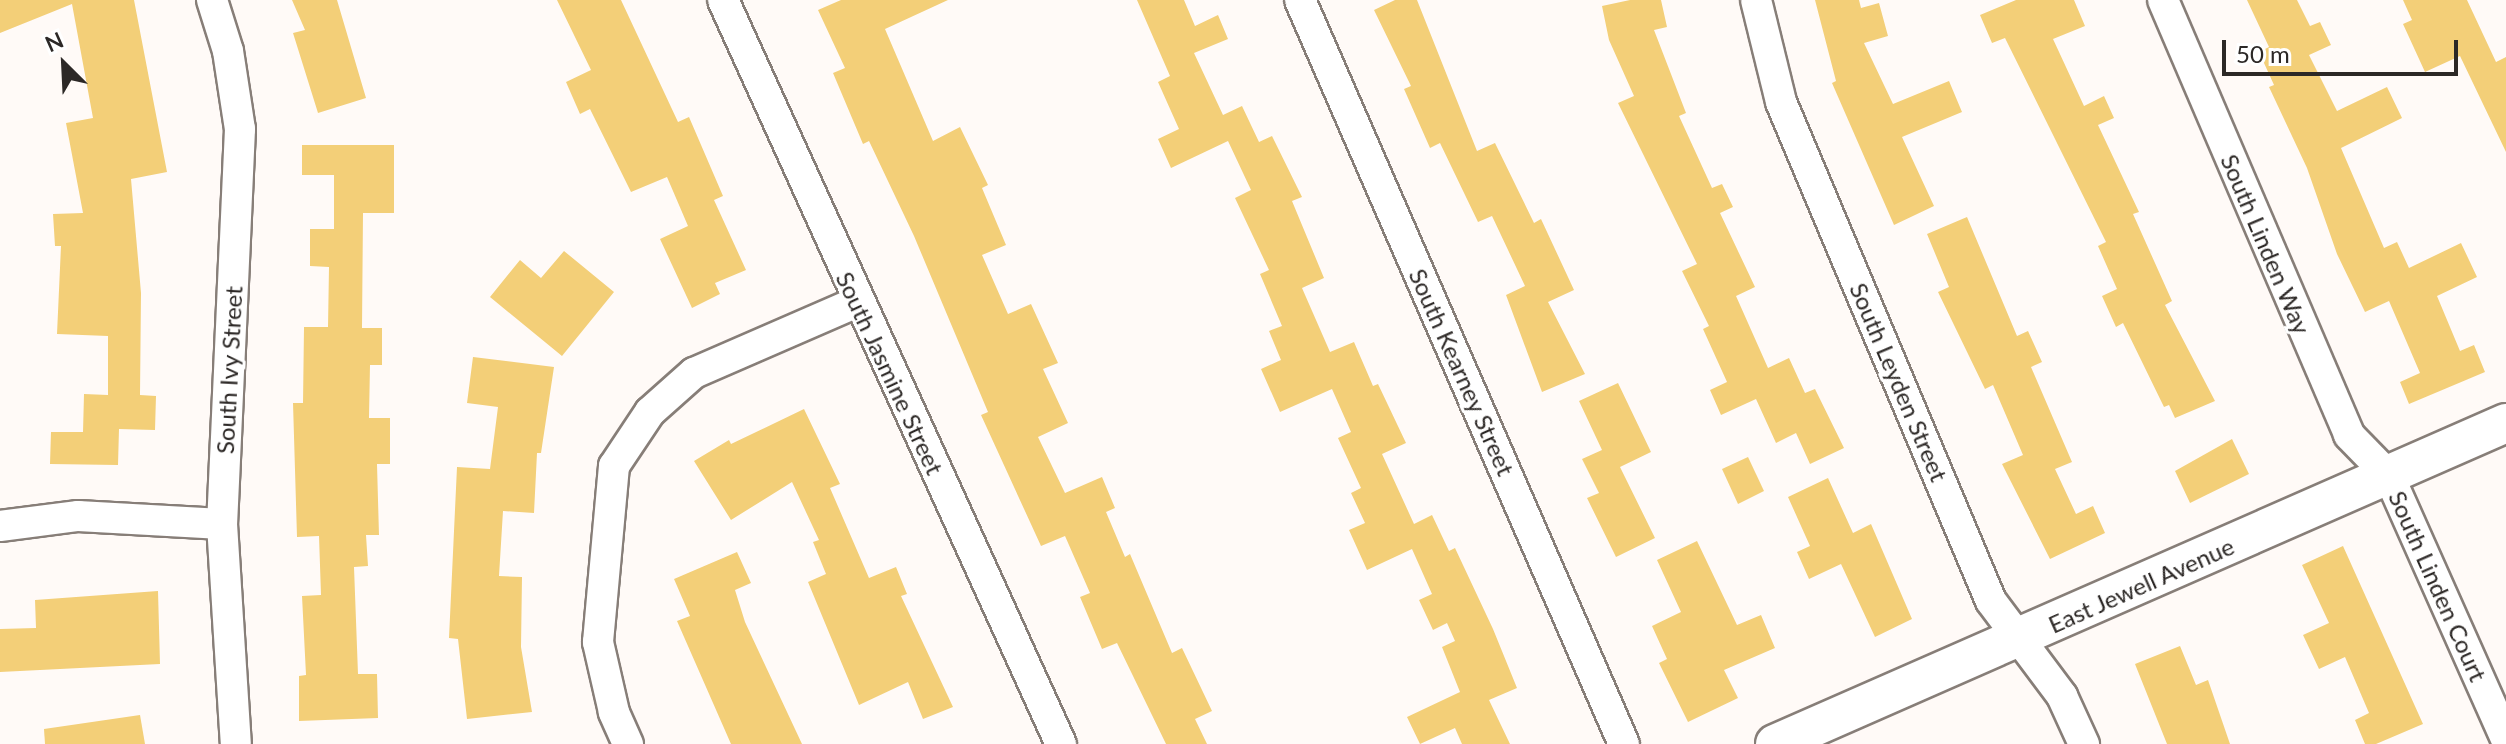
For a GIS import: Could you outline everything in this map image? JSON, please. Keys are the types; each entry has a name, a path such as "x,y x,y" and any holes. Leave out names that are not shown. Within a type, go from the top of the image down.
{"street":[{"name":"South Ivy Street","path":"212,0 228,51 240,129 222,524 236,744"},
{"name":"South Jasmine Street","path":"723,0 857,302 1061,744"},
{"name":"South Kearney Street","path":"1300,0 1624,744"},
{"name":"South Leyden Street","path":"1756,0 1781,102 1991,601 2062,696 2084,744"},
{"name":"South Linden Way","path":"2163,0 2349,435 2389,476"},
{"path":"628,744 614,712 598,642 614,466 650,412 694,373 857,302"},
{"name":"East Jewell Avenue","path":"1775,744 2506,423"},
{"name":"South Linden Court","path":"2389,476 2506,739"},
{"path":"0,526 78,516 222,524"}],"building":[{"path":"0,0 134,0 167,172 131,179 141,293 140,395 156,396 155,430 119,429 118,465 50,464 51,432 83,432 84,394 108,395 108,336 57,334 61,246 55,246 53,214 83,213 66,123 93,118 72,4 0,33"},
{"path":"292,0 337,0 366,98 318,113 293,33 305,30"},
{"path":"557,0 621,0 678,122 689,117 723,196 714,200 746,270 715,283 720,294 692,308 660,239 688,226 667,177 631,192 590,109 580,114 566,82 591,70"},
{"path":"841,0 948,0 885,29 933,141 960,127 988,185 982,188 1006,245 982,255 1008,314 1031,304 1058,363 1043,369 1068,423 1038,437 1065,493 1102,477 1115,508 1106,512 1125,557 1130,554 1172,653 1182,648 1212,711 1195,719 1207,744 1166,744 1117,643 1102,649 1080,597 1090,593 1065,536 1041,546 981,415 988,412 914,236 869,141 863,144 833,73 845,68 818,10"},
{"path":"1137,0 1184,0 1195,26 1218,15 1228,39 1194,53 1223,115 1242,106 1259,142 1272,136 1302,197 1292,201 1324,278 1302,288 1330,352 1354,342 1373,386 1378,384 1406,443 1382,454 1414,524 1432,515 1449,551 1455,548 1493,629 1517,688 1489,700 1510,744 1462,744 1455,728 1420,744 1407,717 1460,692 1442,647 1455,641 1447,623 1433,630 1419,600 1432,594 1412,549 1367,570 1349,530 1365,523 1351,493 1361,488 1338,438 1351,432 1332,389 1280,412 1261,369 1281,360 1269,331 1282,326 1260,274 1269,270 1235,198 1251,190 1228,141 1171,168 1158,139 1179,129 1158,82 1170,76"},
{"path":"1395,0 1417,0 1477,151 1495,143 1534,223 1541,219 1574,290 1548,302 1585,374 1542,392 1506,295 1525,286 1492,216 1478,222 1440,143 1430,148 1404,89 1411,86 1374,10"},
{"path":"1630,0 1661,0 1667,27 1654,30 1686,113 1679,116 1712,188 1722,184 1733,207 1720,213 1755,287 1736,296 1768,368 1789,358 1805,393 1815,389 1844,448 1810,464 1796,433 1776,443 1756,399 1721,415 1710,390 1727,382 1703,329 1709,326 1682,271 1697,264 1618,103 1634,96 1609,40 1602,6"},
{"path":"1815,0 1859,0 1861,8 1879,3 1888,36 1864,43 1893,104 1949,81 1962,112 1902,137 1934,206 1894,225 1832,83 1836,81"},
{"path":"2016,0 2074,0 2085,26 2053,39 2084,106 2104,96 2114,118 2098,125 2139,212 2133,214 2172,301 2165,305 2215,401 2175,418 2169,405 2164,407 2123,323 2116,327 2102,296 2117,289 2098,246 2106,242 2005,38 1992,43 1980,15"},
{"path":"2247,0 2297,0 2310,26 2320,22 2331,45 2309,55 2337,111 2387,87 2402,118 2341,148 2384,248 2397,242 2409,268 2461,243 2477,277 2437,296 2460,351 2474,345 2485,372 2409,404 2400,382 2420,373 2389,301 2365,312 2337,254 2307,168 2269,87 2274,85 2259,52 2269,47"},
{"path":"2403,0 2467,0 2496,62 2506,57 2506,152 2460,56 2425,72 2403,24 2412,20"},
{"path":"302,145 394,145 394,213 363,213 362,328 382,328 382,365 370,365 369,418 390,418 390,464 377,464 379,535 366,535 368,566 354,567 358,674 377,674 378,718 299,721 299,676 306,675 302,596 321,595 319,536 297,537 293,403 303,403 304,327 328,327 329,267 310,266 310,229 334,229 334,175 302,175"},
{"path":"1967,217 2017,336 2028,331 2042,362 2031,367 2072,462 2055,469 2076,514 2093,506 2105,533 2050,559 2002,464 2023,455 1993,385 1985,389 1938,292 1949,287 1927,234"},
{"path":"564,251 614,292 562,356 490,297 520,260 541,278"},
{"path":"473,357 554,367 541,453 537,453 534,513 503,511 499,576 522,577 521,647 532,712 467,719 458,639 449,638 457,467 490,469 498,407 467,403"},
{"path":"1618,383 1651,452 1620,467 1655,538 1616,557 1587,498 1599,493 1582,459 1602,450 1579,401"},
{"path":"804,409 840,484 830,488 869,578 896,567 907,594 901,596 953,707 923,719 908,682 859,705 808,582 826,574 813,542 819,540 792,482 731,520 694,461 729,440 731,444"},
{"path":"2232,439 2249,474 2190,503 2175,471"},
{"path":"1748,457 1764,491 1738,504 1722,469"},
{"path":"1828,478 1853,533 1871,524 1912,619 1875,637 1841,564 1809,579 1797,552 1810,546 1788,497"},
{"path":"1697,541 1737,625 1761,615 1775,648 1724,670 1738,698 1688,722 1659,663 1667,659 1652,626 1681,612 1657,560"},
{"path":"2343,546 2423,724 2376,744 2365,744 2355,720 2369,713 2345,657 2319,669 2303,635 2329,623 2302,565"},
{"path":"737,552 751,583 735,590 745,622 802,744 731,744 677,621 690,616 674,579"},
{"path":"158,591 160,664 0,672 0,629 36,628 35,600"},
{"path":"2180,646 2196,685 2208,680 2230,744 2167,744 2135,664"},
{"path":"140,715 145,744 45,744 44,729"}]}
